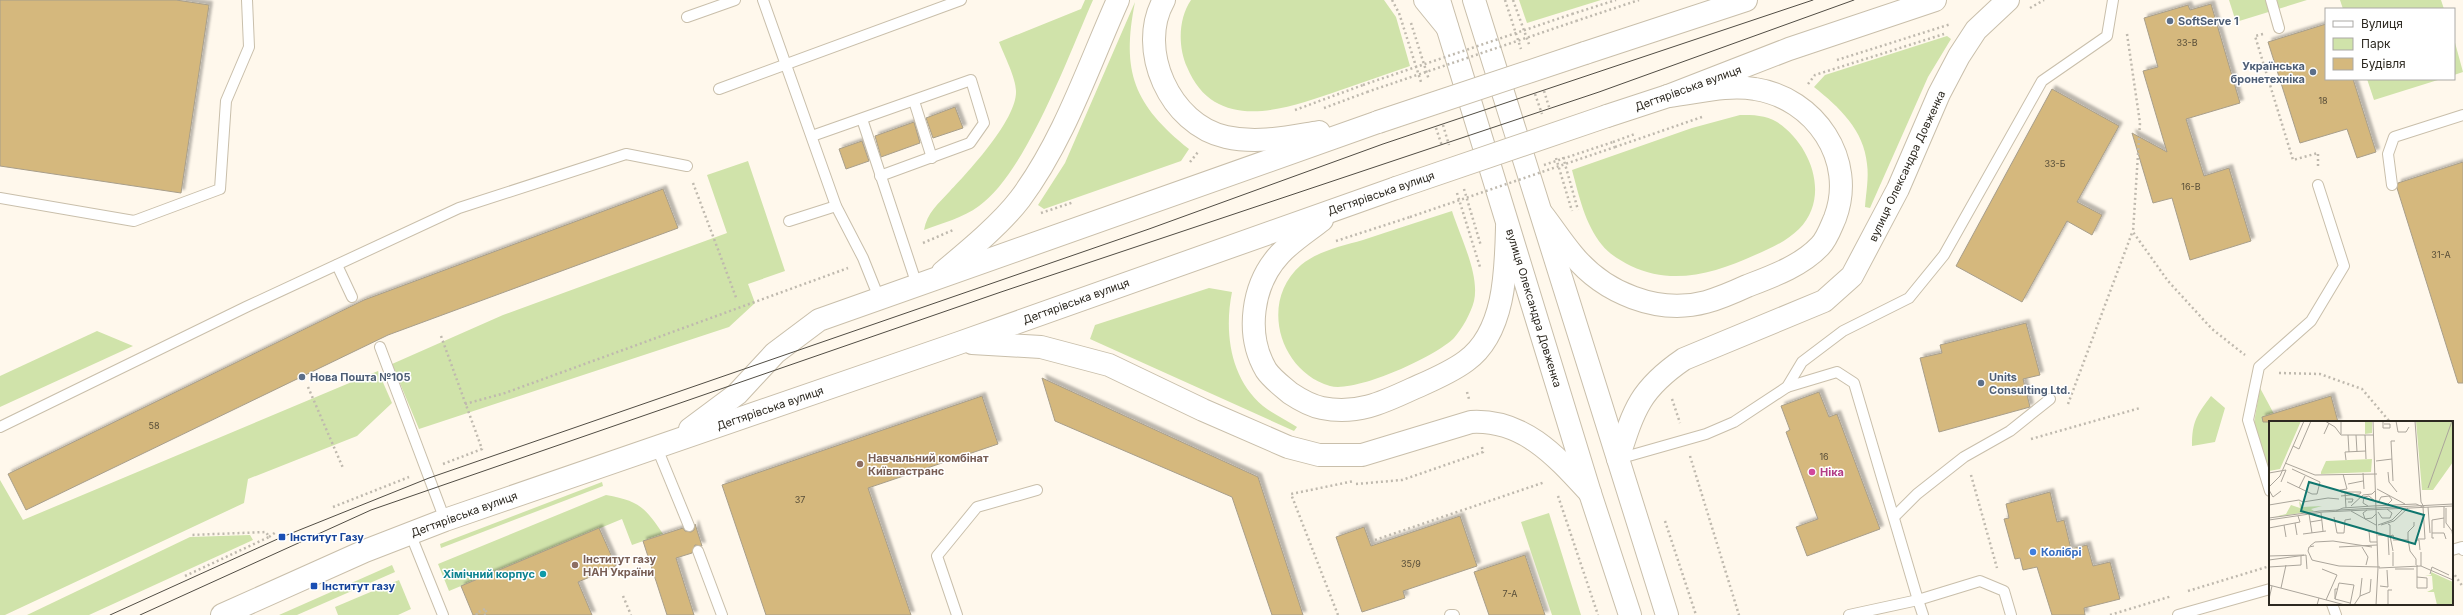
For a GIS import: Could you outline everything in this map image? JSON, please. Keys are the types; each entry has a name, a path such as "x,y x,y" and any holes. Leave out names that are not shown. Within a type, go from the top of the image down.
{"main road":[{"path":"926,282 1019,200 1054,145 1118,0"},
{"path":"1164,0 1160,6 1155,31 1155,56 1160,76 1169,94 1180,108 1212,132 1247,140 1274,140 1378,122"},
{"path":"1425,0 1447,27"},
{"name":"вулиця Олександра Довженка","path":"1439,0 1590,493 1630,615"},
{"path":"1641,34 1696,0"},
{"path":"666,444 737,394 775,353 819,320 1378,122 1746,0"},
{"name":"Дегтярівська вулиця","path":"222,615 303,577 445,520 959,343 1341,206 1668,96 1789,49 1935,0"},
{"name":"вулиця Олександра Довженка","path":"1618,458 1632,413 1651,386 1666,372 1684,359 1824,300 1852,276 1898,189 1939,94 1973,35 2008,0"},
{"path":"1478,5 1538,207 1668,615"},
{"path":"1538,207 1573,256 1593,275 1620,292 1652,304 1672,306 1706,302 1785,271 1821,245 1837,214 1842,191 1841,175 1836,155 1826,132 1813,116 1793,103 1755,89 1725,89 1668,96"},
{"path":"1341,206 1279,255 1265,279 1253,314 1254,334 1266,370 1281,386 1296,397 1321,408 1344,410 1366,408 1434,379 1467,361 1481,344 1495,320 1503,293 1507,220"},
{"path":"959,343 1040,347 1109,365 1203,410 1288,447 1319,455 1362,455 1471,422 1486,422 1508,426 1533,438 1552,453 1590,493"}],"lane":[{"path":"0,198 134,221 220,189 226,101 249,47 247,0"},
{"path":"688,17 735,0"},
{"path":"763,0 836,206 864,262 879,298"},
{"path":"720,90 961,0"},
{"path":"1787,387 1802,362 1843,331 1909,298 1944,255 2042,81 2107,36 2112,0"},
{"path":"2271,0 2279,28"},
{"path":"812,136 971,80 984,123 970,143 880,176"},
{"path":"914,101 932,158"},
{"path":"2392,185 2388,154 2394,137 2463,115"},
{"path":"862,119 904,249 926,282"},
{"path":"0,428 246,307 459,208 626,154 687,166"},
{"path":"2269,488 2248,420 2259,367 2311,321 2344,266 2318,185"},
{"path":"789,221 836,206"},
{"path":"337,265 352,296"},
{"path":"380,347 445,520"},
{"path":"1618,458 1706,434 1734,422 1787,387 1837,372 1854,383 1923,615"},
{"path":"1894,517 1917,494 1958,462 2010,431 2050,399"},
{"path":"666,444 689,526"},
{"path":"958,615 937,556 977,507 1036,490"},
{"path":"410,534 443,615"},
{"path":"698,551 722,615"},
{"path":"1849,615 1877,611 1980,581 2004,591 2011,615"},
{"path":"2178,615 2269,589"},
{"path":"2332,605 2336,615"}],"path":[{"path":"1505,0 1522,52"},
{"path":"1513,0 1532,52"},
{"path":"1293,110 1616,0"},
{"path":"1319,110 1576,20 1639,0"},
{"path":"1833,62 1961,20 1973,35"},
{"path":"1793,103 1815,75 1953,31 1973,35"},
{"path":"2126,31 2140,123 2133,232 2168,281 2212,329 2259,367 2283,374 2320,374 2362,389 2389,421"},
{"path":"2255,36 2293,160 2318,153 2318,185"},
{"path":"1534,89 1543,118"},
{"path":"1544,90 1550,112"},
{"path":"1333,242 1706,116"},
{"path":"1183,165 1190,162 1212,132"},
{"path":"1612,142 1642,132"},
{"path":"1561,150 1578,210"},
{"path":"1555,155 1572,214"},
{"path":"687,166 737,300"},
{"path":"1019,200 1038,214 1082,199"},
{"path":"904,249 928,242 960,227"},
{"path":"1475,250 1481,274"},
{"path":"465,404 505,393 864,262"},
{"path":"308,387 343,468"},
{"path":"1671,396 1739,615"},
{"path":"2028,440 2140,408"},
{"path":"1356,484 1402,480 1483,452 1482,445"},
{"path":"1970,475 2004,591"},
{"path":"1338,615 1291,494 1355,481"},
{"path":"1375,540 1545,482"},
{"path":"1557,494 1598,615"},
{"path":"1664,518 1696,615"},
{"path":"190,535 266,532 269,537"},
{"path":"185,576 269,537 276,532"},
{"path":"2453,572 2463,587"},
{"path":"623,596 631,615"},
{"path":"477,615 476,613 485,609 487,614 484,615"}],"green space":[{"path":"1085,0 1093,0 1045,111 1013,167 996,190 979,206 959,217 924,230 930,214 980,158 991,144 1009,115 1016,91 1014,80 999,42 1081,9"},
{"path":"1191,0 1384,0 1396,17 1410,66 1318,98 1296,104 1275,109 1254,111 1233,109 1215,102 1199,88 1187,67 1182,51 1181,33 1184,16"},
{"path":"1519,0 1601,0 1527,23"},
{"path":"2229,0 2307,0 2236,22"},
{"path":"2340,0 2441,0 2444,8 2343,8"},
{"path":"1135,2 1131,27 1130,48 1131,68 1136,85 1144,102 1155,117 1170,133 1189,149 1181,161 1044,209 1038,205 1065,163"},
{"path":"1947,36 1951,39 1928,77 1870,208 1865,207 1868,169 1861,140 1849,120 1814,87 1825,75"},
{"path":"2455,43 2463,72 2455,75"},
{"path":"2367,80 2438,80 2374,100"},
{"path":"1740,115 1755,115 1777,122 1789,132 1807,157 1813,172 1815,187 1814,202 1809,216 1799,229 1784,241 1755,255 1725,267 1694,275 1662,275 1647,272 1623,262 1605,248 1596,237 1587,219 1572,170 1692,128"},
{"path":"748,161 785,271 748,284 755,303 729,327 419,429 392,364 503,315 727,233 707,175"},
{"path":"1452,211 1472,268 1475,291 1471,311 1463,326 1454,338 1444,346 1395,372 1376,379 1342,387 1330,386 1312,378 1298,366 1287,351 1281,333 1278,315 1281,297 1288,280 1301,265 1315,256 1330,250"},
{"path":"1209,288 1232,292 1229,323 1230,338 1232,354 1243,382 1252,395 1263,406 1297,427 1294,431 1090,339 1095,325"},
{"path":"97,331 133,346 0,407 0,376"},
{"path":"378,371 392,403 357,436 248,479 244,503 5,615 0,615 0,480 23,520"},
{"path":"2260,388 2274,414 2270,421 2269,421 2268,471 2254,423"},
{"path":"2211,396 2225,408 2215,442 2192,446 2194,424 2202,408"},
{"path":"602,482 603,486 441,548 440,544"},
{"path":"606,495 634,503 646,511 663,534 632,545 622,519 449,591 438,564"},
{"path":"1549,513 1581,615 1552,615 1521,522"},
{"path":"250,535 253,540 89,615 27,615 190,537"},
{"path":"392,565 395,572 297,615 279,615"},
{"path":"399,580 411,609 398,615 338,615 335,607"}],"building":[{"path":"0,0 176,0 209,5 181,193 0,166"},
{"path":"2211,4 2240,103 2186,119 2204,176 2229,168 2251,241 2190,260 2172,198 2153,203 2132,133 2167,152 2143,71 2158,67 2144,18 2188,5 2190,10"},
{"path":"2325,24 2325,80 2353,80 2376,152 2357,158 2347,129 2300,143 2268,42"},
{"path":"2052,89 2119,126 2077,202 2102,215 2092,235 2067,221 2022,302 1956,266"},
{"path":"955,107 963,128 933,138 926,118"},
{"path":"914,122 920,143 881,157 875,136"},
{"path":"862,141 869,161 846,169 839,149"},
{"path":"2463,162 2463,383 2458,383 2397,188 2398,183"},
{"path":"663,189 678,228 388,335 26,510 8,474 364,300"},
{"path":"2026,323 2040,375 2023,379 2030,407 1939,432 1920,358 1942,353 1940,345"},
{"path":"1042,378 1258,477 1303,615 1272,615 1232,497 1055,421"},
{"path":"1819,392 1829,417 1837,414 1880,529 1807,556 1796,527 1818,519 1786,432 1790,430 1781,406"},
{"path":"982,396 998,444 868,488 911,615 766,615 722,485"},
{"path":"2331,396 2338,421 2263,422 2262,417"},
{"path":"2050,492 2057,522 2064,520 2071,549 2087,545 2093,566 2110,562 2120,599 2084,608 2085,615 2052,615 2037,567 2023,570 2020,558 2015,559 2004,519 2009,518 2006,504"},
{"path":"1460,516 1477,566 1403,591 1405,598 1362,612 1336,537 1364,527 1371,546"},
{"path":"695,524 702,546 695,545 692,553 676,558 694,615 667,615 643,541 683,528 685,531 691,532 694,530"},
{"name":"Інститут газу НАН України","path":"599,528 616,566 578,582 592,615 473,615 461,586"},
{"path":"1525,555 1545,615 1489,615 1474,572"}],"tram line":[{"path":"110,615 282,537 429,478 1149,229 1383,144 1813,0"},
{"path":"140,615 371,510 1001,292 1599,92 1854,0"}],"place":[{"name":"SoftServe 1","path":"2170,21"},
{"name":"Українська бронетехніка","path":"2313,72"},
{"name":"Нова Пошта №105","path":"302,377"},
{"name":"Units Consulting Ltd.","path":"1981,383"},
{"name":"Навчальний комбінат Київпастранс","path":"860,464"},
{"name":"Ніка","path":"1812,472"},
{"name":"Інститут Газу","path":"282,537"},
{"name":"Колібрі","path":"2033,552"},
{"name":"Інститут газу НАН України","path":"575,565"},
{"name":"Хімічний корпус","path":"543,574"},
{"name":"Інститут газу","path":"314,586"}]}
